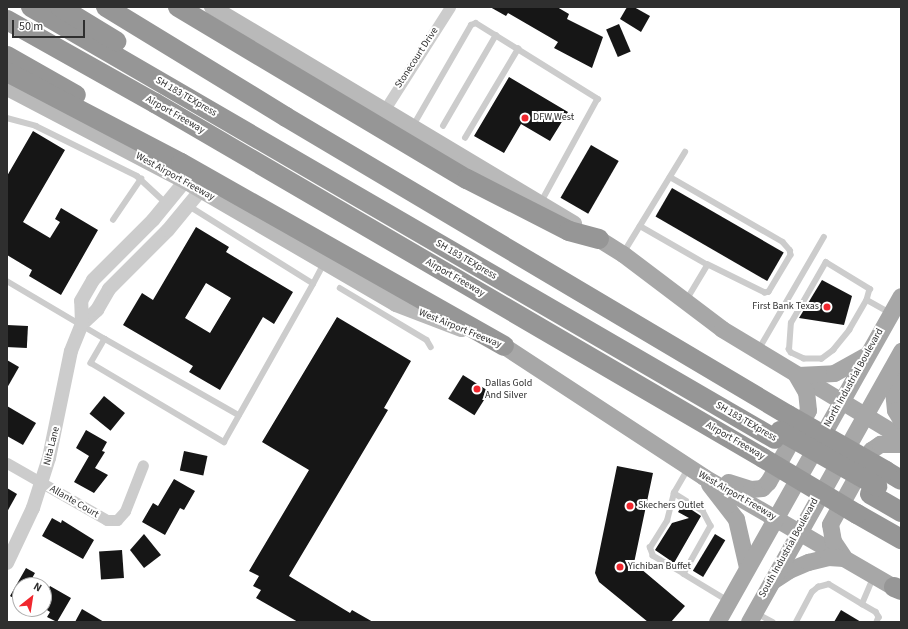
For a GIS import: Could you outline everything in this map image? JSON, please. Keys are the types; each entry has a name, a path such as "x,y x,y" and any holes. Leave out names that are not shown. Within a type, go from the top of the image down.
{"highway":[{"name":"SH 183 TEXpress","path":"31,7 781,428 883,483 901,500"},
{"name":"SH 183 TEXpress","path":"60,7 375,196 781,428"},
{"path":"82,7 132,37 191,60"},
{"path":"106,7 781,428 883,483"},
{"path":"182,9 467,179 569,231 599,239"},
{"name":"Airport Freeway","path":"7,20 155,103 901,539"},
{"path":"7,56 326,254 504,346"},
{"path":"7,72 181,163 326,254"},
{"name":"SH 183 TEXpress","path":"883,483 901,512"}],"main road":[{"path":"213,7 599,239 623,254 685,303 758,351 901,437"},
{"name":"West Airport Freeway","path":"7,88 326,254"},
{"name":"North Industrial Boulevard","path":"774,517 901,296"},
{"name":"West Airport Freeway","path":"504,346 695,471 899,589"},
{"path":"864,416 901,351"},
{"path":"796,375 834,373 851,366 868,354"},
{"path":"891,369 895,410 901,420"},
{"path":"695,471 714,473 734,486 751,489 762,488 768,482 808,410 806,392 796,375"},
{"name":"South Industrial Boulevard","path":"752,617 798,531 864,416"},
{"path":"845,558 833,541 830,524 871,450 880,444 901,444"},
{"path":"695,471 736,520 746,567"},
{"path":"717,622 774,517"},
{"path":"770,583 789,570 808,562 828,557 845,558"}],"street":[{"name":"Stonecourt Drive","path":"385,109 450,7"},
{"name":"Nita Lane","path":"82,324 81,301 94,280 186,181"},
{"name":"Nita Lane","path":"7,563 33,508 42,483 60,409 71,350 82,324 97,310 109,289 188,206 201,190"},
{"path":"7,463 42,483"},
{"name":"Allante Court","path":"42,483 98,517 117,520 125,511 135,491 143,465"}],"lane":[{"path":"413,126 471,25 476,23 496,35 598,99 540,204"},
{"path":"443,126 496,35"},
{"path":"465,138 518,49"},
{"path":"7,118 36,126 141,179 167,203"},
{"path":"623,254 685,152"},
{"path":"640,226 708,265 765,293 769,292 790,256 790,250 783,242 670,178"},
{"path":"113,220 141,179"},
{"path":"188,206 313,284"},
{"path":"758,351 824,237"},
{"path":"105,339 91,363 224,442 313,284 326,254"},
{"path":"826,262 870,289 867,300 842,340 822,359 804,359 791,353 791,323 826,262"},
{"path":"685,303 708,265"},
{"path":"7,281 238,415"},
{"path":"340,288 426,340 431,347"},
{"path":"867,300 891,313"},
{"path":"695,471 674,493 667,521 652,544 650,552 728,600"},
{"path":"674,493 703,510 711,526 684,574"},
{"path":"862,604 874,575"},
{"path":"796,622 812,592 829,584 876,612 880,617 877,622"},
{"path":"752,617 773,622"}],"building":[{"path":"490,7 557,7 569,14 567,19 603,37 592,68 554,48 558,42 508,13 506,16"},
{"path":"627,7 634,7 650,16 641,32 620,19"},
{"path":"619,24 631,52 618,57 606,29"},
{"name":"DFW West","path":"509,77 568,112 550,141 521,124 504,153 474,136"},
{"path":"33,131 65,150 23,222 50,238 60,222 55,219 61,208 98,230 61,295 29,276 32,270 7,255 7,176"},
{"path":"591,145 619,161 588,214 560,198"},
{"path":"672,188 784,252 767,281 656,217"},
{"path":"196,227 229,247 226,252 293,292 274,324 263,317 220,390 189,372 193,366 123,325 142,293 153,300","holes":["206,283 231,298 210,333 185,318"]},
{"name":"First Bank Texas","path":"822,280 852,296 844,325 799,318"},
{"path":"337,317 411,361 384,408 388,410 289,576 350,613 352,610 373,622 298,622 256,598 261,590 253,586 259,576 249,571 309,470 262,442"},
{"path":"7,325 28,326 27,348 7,347"},
{"path":"7,360 19,367 7,388"},
{"path":"463,375 489,391 474,415 448,399"},
{"path":"104,396 125,413 111,431 90,414"},
{"path":"7,406 36,423 23,445 7,436"},
{"path":"86,430 107,442 102,451 105,452 95,468 108,475 94,493 74,482 89,456 76,448"},
{"path":"184,451 207,456 203,476 180,471"},
{"path":"617,466 653,473 634,563 685,606 671,622 648,622 599,582 595,573"},
{"path":"174,479 195,491 184,510 180,508 165,535 142,522 153,503 158,506"},
{"path":"7,488 17,494 7,512"},
{"path":"683,504 701,516 674,563 655,550 672,523 689,518 678,512"},
{"path":"52,518 61,523 62,520 94,540 83,559 42,536"},
{"path":"144,534 161,555 144,568 130,550"},
{"path":"715,534 725,540 703,577 693,571"},
{"path":"122,550 124,578 101,580 99,552"},
{"path":"26,568 35,573 33,577 21,577"},
{"path":"52,587 71,598 57,622 47,617 52,617"},
{"path":"82,609 104,622 75,622"},
{"path":"841,610 861,622 834,622"}],"place":[{"name":"DFW West","path":"525,118"},
{"name":"First Bank Texas","path":"827,307"},
{"name":"Dallas Gold And Silver","path":"477,389"},
{"name":"Skechers Outlet","path":"630,506"},
{"name":"Yichiban Buffet","path":"620,567"}]}
